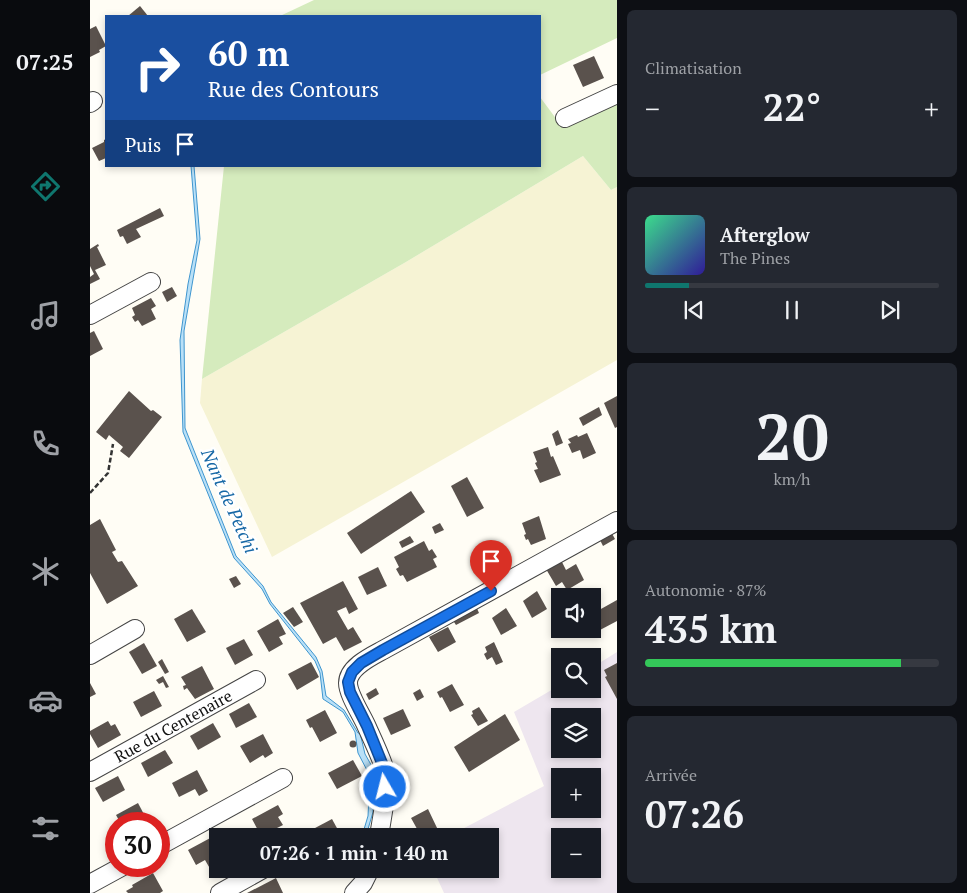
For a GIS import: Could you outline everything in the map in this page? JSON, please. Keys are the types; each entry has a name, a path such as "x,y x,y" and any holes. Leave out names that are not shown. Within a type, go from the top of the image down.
{"street":[{"path":"565,118 617,94"},
{"path":"90,315 151,282"},
{"path":"380,828 386,773 367,726 350,692 348,682 352,672 361,663 383,650 617,521"},
{"path":"90,655 135,629"},
{"name":"Rue du Centenaire","path":"90,772 256,680"},
{"path":"170,840 283,778"},
{"path":"90,884 105,876"},
{"path":"220,893 247,878"},
{"path":"354,893 363,884 366,878"}],"path":[{"path":"90,492 108,473 113,444"}],"shaded area":[{"path":"583,156 611,190 617,187 617,360 272,557 200,403 202,379 406,262"},
{"path":"617,652 617,893 444,893 437,878 499,878 499,828 464,828 544,786 514,712 551,690 551,698 601,698 601,662"}],"green space":[{"path":"314,0 617,0 617,38 541,75 541,15 282,15"},
{"path":"541,98 563,128 617,103 617,187 611,190 583,156 406,262 202,379 224,167 541,167"}],"water":[{"path":"191,167 194,167 200,239 184,331 185,428 236,556 263,586 271,602 316,657 322,671 326,696 344,710 358,733 360,733 365,754 374,770 373,812 368,828 364,828 368,816 370,776 358,753 355,732 343,712 323,699 320,673 315,661 270,604 262,589 234,558 183,432 180,340 197,240"}],"building":[{"path":"140,6 147,15 129,15"},
{"path":"96,26 105,47 99,50 100,52 90,57 90,29"},
{"path":"594,56 604,78 583,87 573,65"},
{"path":"104,140 105,158 99,161 92,148 104,142"},
{"path":"160,208 164,216 136,229 141,237 127,244 123,236 120,237 117,230"},
{"path":"98,244 99,246 97,247 106,265 95,270 100,279 90,284 90,277 94,274 90,266 90,249"},
{"path":"172,287 177,296 167,302 162,292"},
{"path":"151,298 156,306 151,309 156,319 142,326 138,320 135,322 132,317 135,315 132,308"},
{"path":"94,331 103,349 90,356 90,333"},
{"path":"129,391 151,411 153,410 162,417 129,458 120,451 123,447 109,435 106,440 96,432"},
{"path":"617,396 617,427 615,428 604,403"},
{"path":"599,407 602,415 583,426 579,418"},
{"path":"558,430 563,443 556,446 552,434"},
{"path":"587,433 596,453 583,459 580,450 572,453 568,444 571,443 568,439"},
{"path":"548,447 561,475 540,483 534,470 538,469 533,452"},
{"path":"467,477 484,508 467,517 451,486"},
{"path":"411,491 425,512 361,554 347,533"},
{"path":"539,516 546,539 531,545 528,539 526,540 522,523"},
{"path":"100,519 116,550 112,552 118,562 122,561 138,586 107,604 90,573 90,525"},
{"path":"440,523 444,530 435,534 432,527"},
{"path":"611,532 615,539 603,546 599,538"},
{"path":"410,536 414,542 402,548 399,542"},
{"path":"424,541 429,551 432,549 437,557 433,559 437,567 407,582 396,569 399,567 394,557"},
{"path":"561,560 566,570 576,564 584,580 570,588 566,588 562,582 556,586 546,569"},
{"path":"378,567 387,586 367,595 358,577"},
{"path":"236,576 241,584 234,588 229,579"},
{"path":"343,581 358,609 349,614 346,607 337,611 348,630 353,627 362,642 344,651 336,637 323,644 300,603"},
{"path":"537,591 547,609 532,618 523,601"},
{"path":"617,600 617,621 601,629 601,609"},
{"path":"476,606 479,613 456,625 452,619"},
{"path":"293,607 303,622 294,627 283,613"},
{"path":"506,608 517,626 501,635 492,618"},
{"path":"192,609 206,632 187,642 174,619"},
{"path":"278,619 286,634 279,637 283,644 269,652 257,631"},
{"path":"448,627 456,642 438,652 429,637"},
{"path":"244,639 253,655 235,665 226,648"},
{"path":"494,642 503,662 496,665 492,657 487,660 484,654 487,652 485,647"},
{"path":"144,643 157,666 142,674 129,652"},
{"path":"162,659 169,672 165,674 158,662"},
{"path":"311,662 319,677 297,690 288,674"},
{"path":"617,663 617,699 605,677 607,676 604,670"},
{"path":"202,666 214,689 195,699 187,688 184,690 183,686 186,685 181,677"},
{"path":"163,676 169,687 166,688 163,682 159,684 156,680"},
{"path":"90,683 96,694 90,697"},
{"path":"452,684 464,705 450,712 437,692"},
{"path":"376,688 379,694 369,700 366,694"},
{"path":"420,689 424,697 417,701 413,693"},
{"path":"154,691 162,706 141,717 133,702"},
{"path":"249,703 257,717 236,728 229,714"},
{"path":"479,707 488,721 478,726 471,715 473,714 472,711"},
{"path":"403,709 411,726 391,735 383,718"},
{"path":"325,710 337,733 320,742 306,720"},
{"path":"505,714 520,740 469,772 454,747"},
{"path":"108,721 111,726 115,724 121,735 98,748 90,731"},
{"path":"213,723 221,737 198,750 190,736"},
{"path":"263,734 273,753 265,758 263,755 250,763 240,746"},
{"path":"353,740 357,744 353,748 349,744"},
{"path":"165,750 173,763 148,777 141,763"},
{"path":"353,760 362,776 337,789 328,773"},
{"path":"197,770 208,791 199,796 195,789 179,797 172,783"},
{"path":"118,776 125,790 103,802 95,788"},
{"path":"138,803 143,812 122,812"},
{"path":"278,805 283,814 278,817 283,825 277,828 257,828 252,819"},
{"path":"428,809 437,828 417,828 411,818"},
{"path":"332,819 337,828 315,828"},
{"path":"209,839 209,867 205,860 196,865 188,850"},
{"path":"146,877 155,877 163,891 160,893 128,893 126,891 133,887 132,885"},
{"path":"276,878 283,893 247,893"}],"route":[{"path":"385,787 386,773 367,726 350,692 348,682 352,672 361,663 383,650 491,591"}],"water label":[{"name":"Nant de Petchi","path":"229,501"}]}
